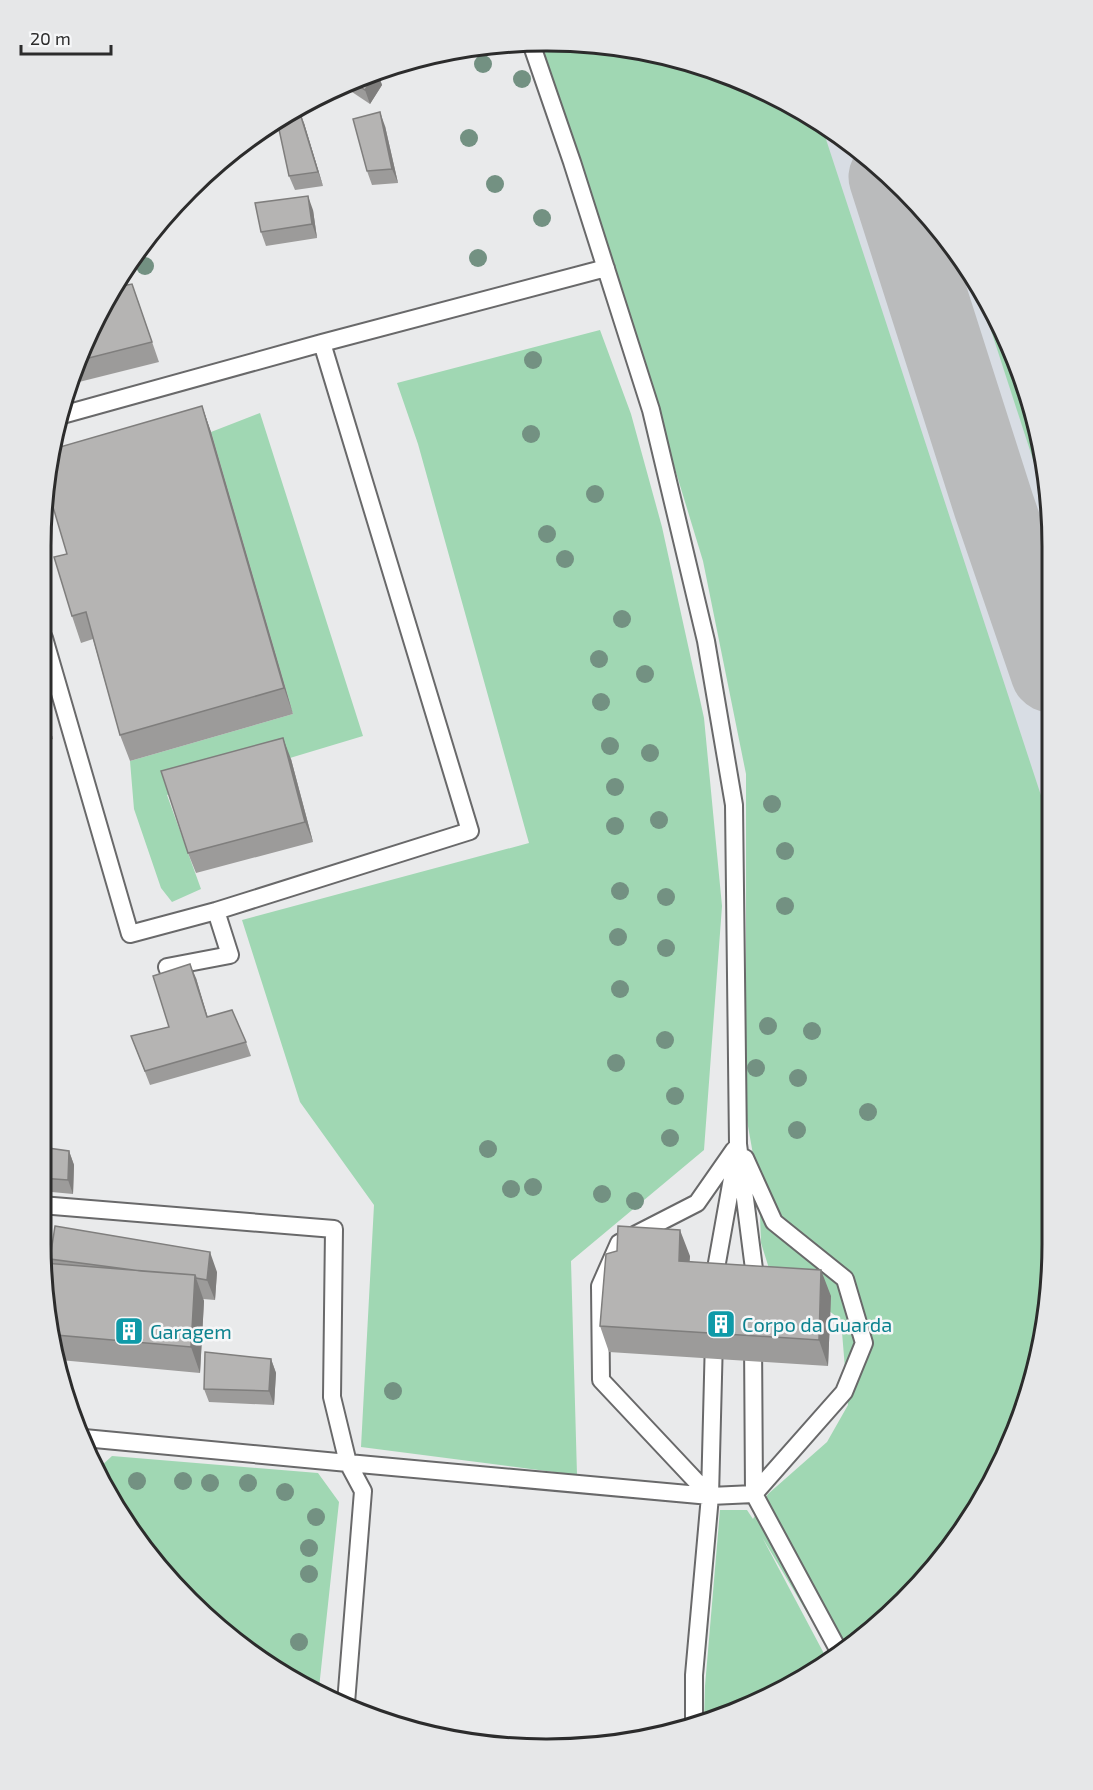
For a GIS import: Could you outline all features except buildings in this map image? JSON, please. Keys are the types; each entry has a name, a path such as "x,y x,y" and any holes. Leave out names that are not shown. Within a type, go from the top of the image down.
{"lane":[{"path":"534,51 651,410 704,629 735,805 738,1144 754,1269 753,1303"},
{"path":"69,413 606,268"},
{"path":"51,662 130,934 216,912 470,831 322,343"},
{"path":"174,985 167,967 230,954 216,912"},
{"path":"714,1298 715,1274 738,1144"},
{"path":"91,1439 710,1496 754,1494 844,1392 864,1343 845,1279 774,1222 738,1144"},
{"path":"710,1496 602,1380 600,1286 619,1243 697,1203 738,1144"},
{"path":"51,1206 334,1229 333,1396 348,1463 363,1491 346,1696"},
{"path":"694,1716 694,1675 710,1496 714,1321"},
{"path":"753,1326 754,1494 836,1645"}],"shaded area":[{"path":"546,51 611,55 706,77 766,102 794,117 848,153 897,196 940,245 976,299 991,327 1016,387 1038,482 1042,546 1042,1244 1038,1308 1032,1340 1025,1372 1009,1421"}],"green space":[{"path":"537,51 611,55 706,77 766,102 825,137 1042,799 1041,1276 1032,1340 1016,1403 991,1463 976,1491 940,1545 897,1594 848,1637 829,1650 762,1537 824,1654 766,1688 704,1714 720,1510 747,1510 753,1519 768,1494 827,1442 848,1405 841,1320 808,1295 773,1281 761,1243 759,1188 746,1115 746,774 703,561 612,262"},
{"path":"988,322 1016,387 1035,465"},
{"path":"600,330 631,414 662,527 704,718 722,906 704,1150 571,1261 577,1475 361,1447 374,1205 300,1102 242,920 529,843 418,444 397,383"},
{"path":"260,413 363,736 167,795 201,889 172,902 161,888 134,809 130,761 293,714 211,432"},
{"path":"112,1456 318,1473 339,1502 319,1684 245,1637 196,1594 153,1545 117,1491 103,1464"}],"taxiway":[{"path":"894,193 994,506 1042,646"}],"place":[{"name":"Corpo da Guarda","path":"721,1324"},
{"name":"Garagem","path":"129,1331"}]}
